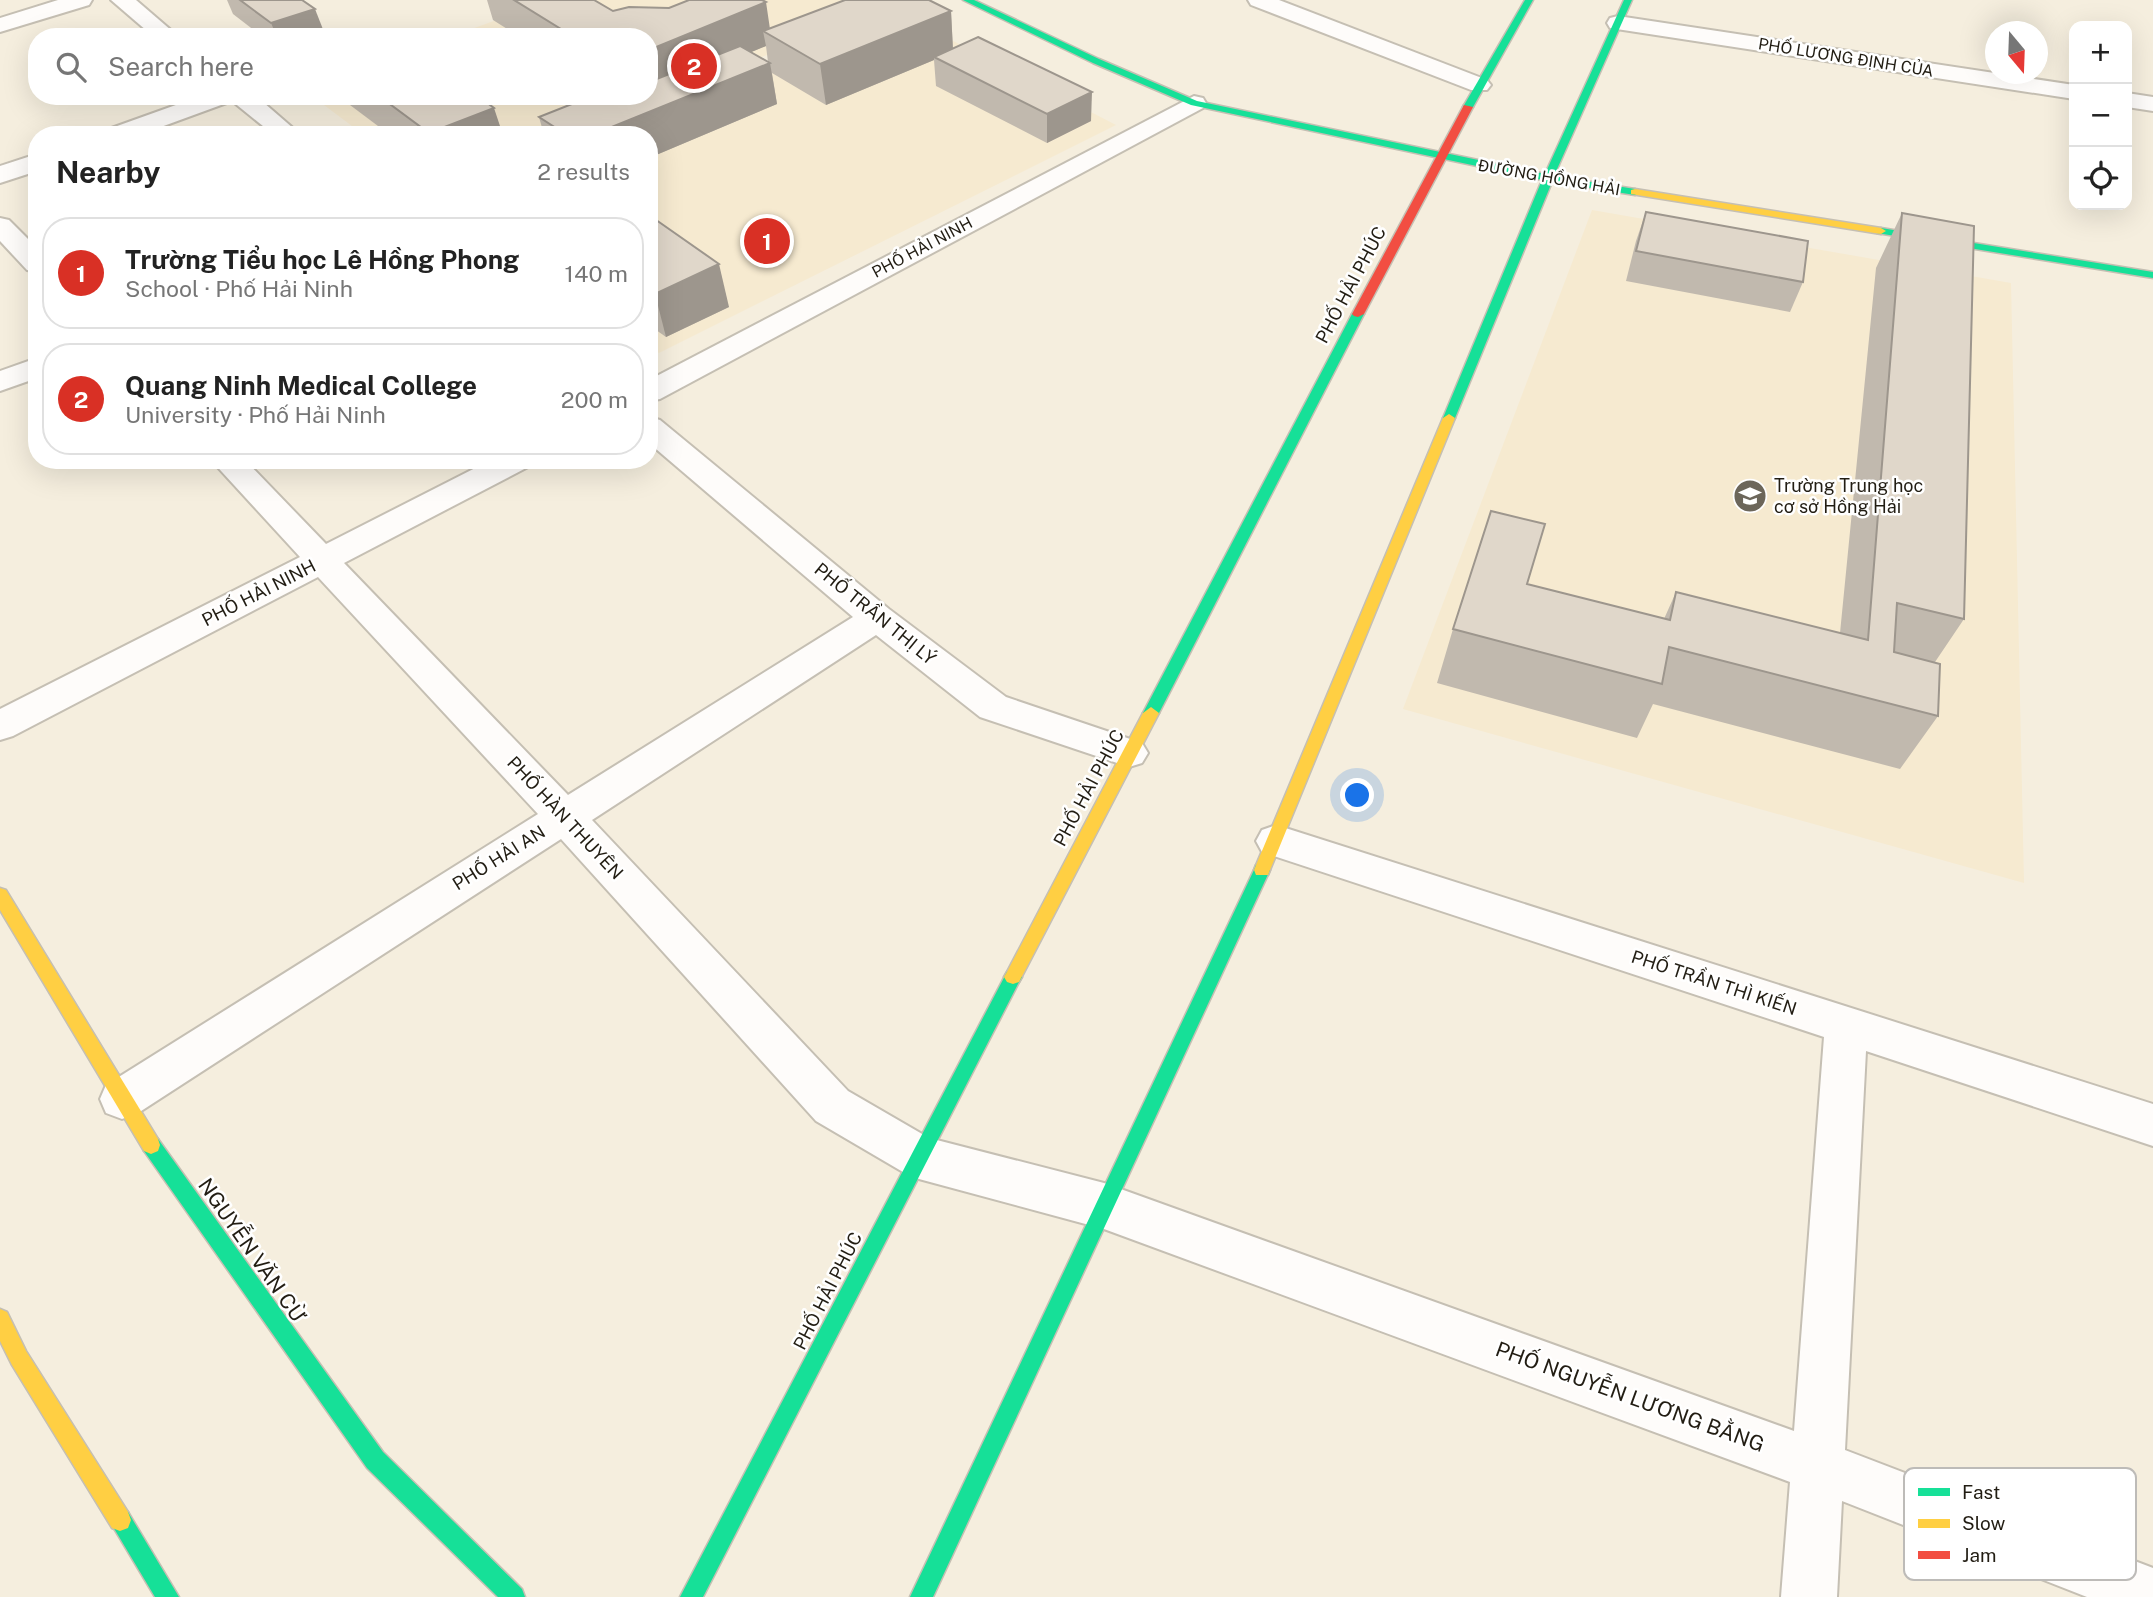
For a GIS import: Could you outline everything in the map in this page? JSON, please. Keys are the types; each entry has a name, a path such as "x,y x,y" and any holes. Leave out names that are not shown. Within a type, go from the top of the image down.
{"street":[{"path":"0,25 81,0"},
{"path":"122,0 157,28"},
{"name":"ĐƯỜNG HỒNG HẢI","path":"967,0 1096,61 1194,103 1548,178 2153,275"},
{"path":"1259,0 1479,85"},
{"name":"PHỐ HẢI PHÚC","path":"691,1597 1440,156 1529,0"},
{"path":"921,1597 1276,841 1548,178 1628,0"},
{"name":"PHỐ LƯƠNG ĐỊNH CỦA","path":"1618,23 2069,91"},
{"path":"2132,101 2153,104"},
{"name":"PHỐ HẢI NINH","path":"658,387 1194,103"},
{"path":"140,126 199,105"},
{"path":"252,105 278,126"},
{"path":"0,175 28,165"},
{"path":"0,226 28,255"},
{"path":"0,382 28,371"},
{"name":"PHỐ TRẦN THỊ LÝ","path":"658,435 877,618 993,708 1129,753"},
{"name":"PHỐ HÀN THUYÊN","path":"236,469 565,817 832,1106 919,1157 1104,1206"},
{"name":"PHỐ HẢI NINH","path":"0,726 500,469"},
{"name":"PHỐ HẢI AN","path":"122,1099 877,618"},
{"name":"PHỐ TRẦN THÌ KIẾN","path":"1276,841 2153,1125"},
{"name":"NGUYỄN VĂN CỪ","path":"0,895 146,1138 375,1460 514,1597"},
{"path":"1809,1597 1846,1026"},
{"name":"PHỐ NGUYỄN LƯƠNG BẰNG","path":"1104,1206 1904,1499"},
{"path":"0,1319 19,1358 168,1597"},
{"name":"PHỐ NGUYỄN LƯƠNG BẰNG","path":"2114,1580 2153,1595"}],"shaded area":[{"path":"553,0 869,0 884,7 658,99 658,28 474,28"},
{"path":"901,14 1116,125 659,353 658,126 623,126"},
{"path":"324,105 644,105 593,126 352,126"},
{"name":"Trường Trung học cơ sở Hồng Hải","path":"1592,210 2011,283 2024,883 1403,709"}],"building":[{"path":"240,0 302,0 315,9 271,23"},
{"path":"514,0 594,0 613,11 629,7 669,8 689,0 766,2 658,46 658,28 559,28"},
{"path":"845,0 929,0 951,11 820,64 763,31"},
{"path":"978,37 1092,92 1047,114 934,57"},
{"path":"740,46 770,63 614,126 553,126 539,117 569,105 658,105 658,78"},
{"path":"391,105 490,105 494,108 447,126 420,126"},
{"path":"1646,212 1808,241 1803,282 1636,251"},
{"path":"1902,213 1974,226 1964,619 1897,603 1894,652 1940,664 1938,716 1669,647 1662,684 1453,629 1491,511 1545,524 1527,584 1670,620 1676,592 1868,640"},
{"path":"658,221 719,264 658,293"}],"traffic: fast":[{"path":"967,0 1096,61 1194,103 1548,178 1635,192"},
{"path":"1468,107 1529,0"},
{"path":"1449,418 1548,178 1628,0"},
{"path":"1881,231 2153,275"},
{"path":"1151,713 1358,314"},
{"path":"921,1597 1262,870"},
{"path":"691,1597 1013,977"},
{"path":"151,1145 375,1460 514,1597"},
{"path":"120,1520 168,1597"}],"traffic: slow":[{"path":"1635,192 1881,231"},
{"path":"1262,870 1449,418"},
{"path":"1013,977 1151,713"},
{"path":"0,895 151,1145"},
{"path":"0,1319 19,1358 120,1520"}],"traffic: jam":[{"path":"1358,314 1468,107"}],"place":[{"name":"Quang Ninh Medical College","path":"694,66"},
{"name":"Trường Tiểu học Lê Hồng Phong","path":"767,241"},
{"name":"Trường Trung học cơ sở Hồng Hải","path":"1750,496"}]}
